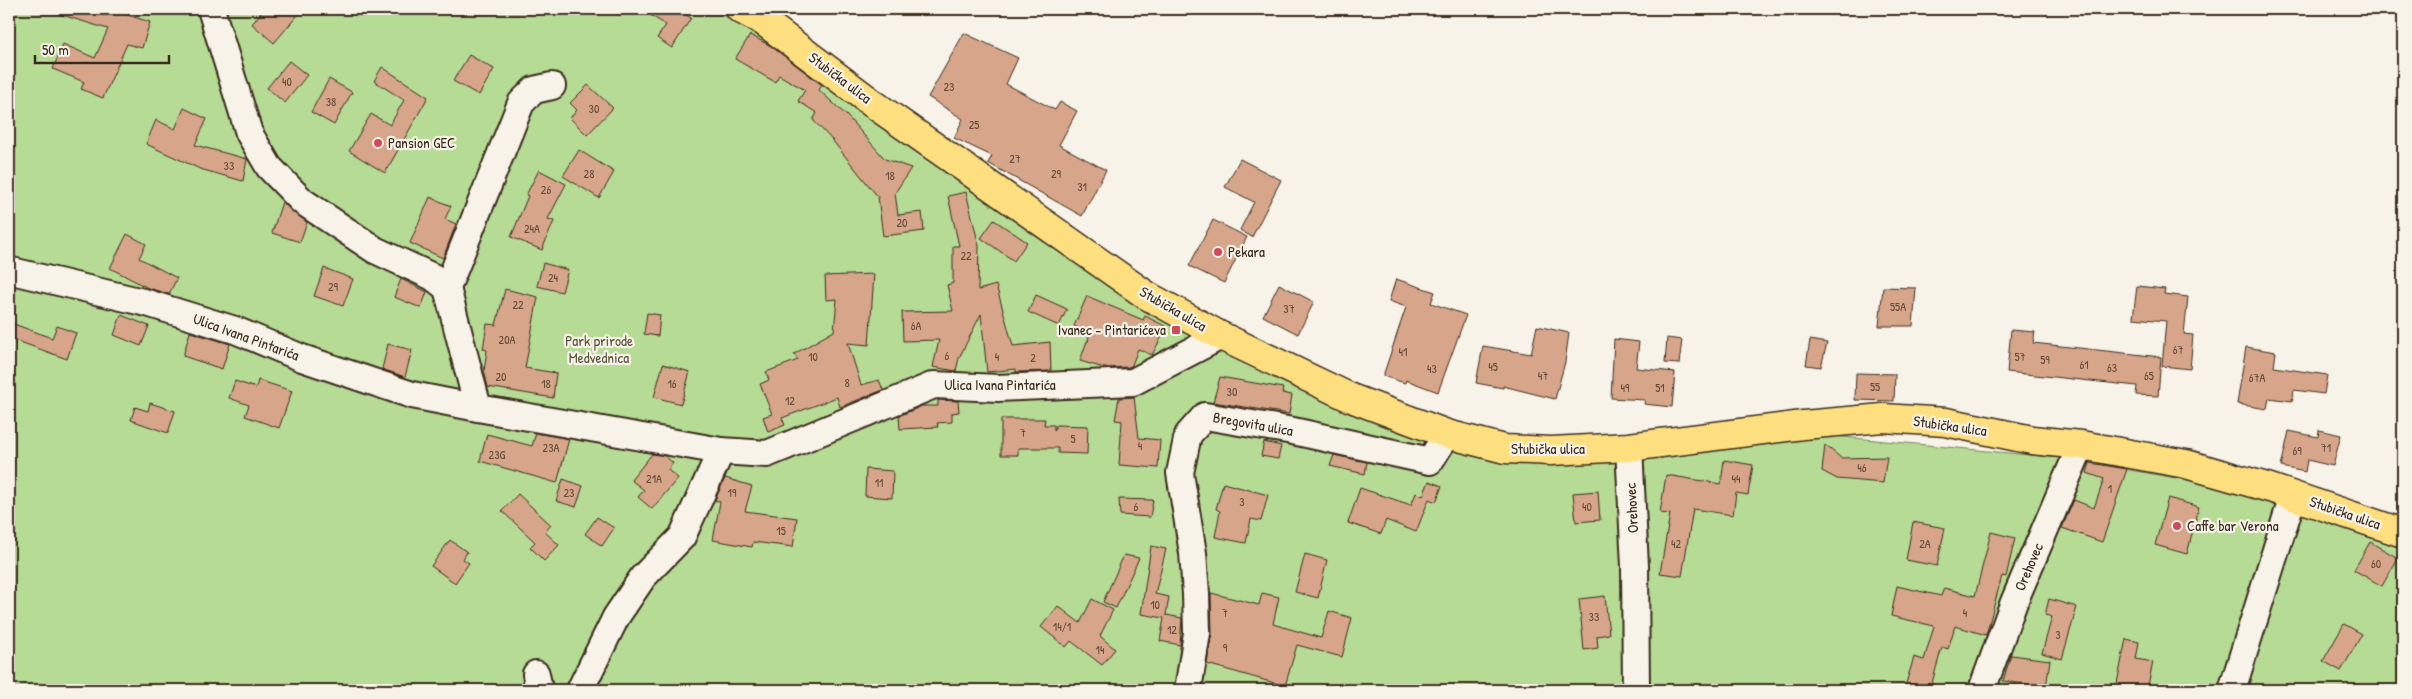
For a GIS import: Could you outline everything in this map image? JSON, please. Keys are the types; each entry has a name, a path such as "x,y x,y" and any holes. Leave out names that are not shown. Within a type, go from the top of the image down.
{"main road":[{"name":"Stubička ulica","path":"740,9 762,21 872,102 1146,295 1221,336 1351,398 1446,434 1505,449 1551,451 1629,446 1803,425 1883,418 1946,422 2032,440 2081,445 2186,464 2293,496 2403,533"}],"street":[{"path":"211,9 249,133 269,166 302,201 375,250 433,277 447,288"},
{"path":"478,408 447,288 521,103 534,90 552,86"},
{"name":"Ulica Ivana Pintarića","path":"12,271 147,303 235,330 302,358 412,394 478,408 721,451 767,454 934,385 998,388 1133,382 1221,336"},
{"name":"Bregovita ulica","path":"1188,690 1197,633 1196,604 1192,553 1180,473 1188,435 1205,416 1293,431 1430,461 1446,434"},
{"name":"Orehovec","path":"1982,690 2014,602 2081,445"},
{"name":"Orehovec","path":"1629,446 1635,566 1636,690"},
{"path":"580,690 616,617 643,577 682,537 721,451"},
{"path":"2232,690 2293,496"}],"green space":[{"name":"Park prirode Medvednica","path":"9,9 712,9 862,93 1119,276 1351,398 1517,448 1813,434 2060,458 2228,487 2403,548 2403,690 9,690"}],"building":[{"path":"52,9 108,9 150,22 142,48 127,44 103,98 81,89 84,82 53,69 63,44 95,58 108,29 52,12"},
{"path":"264,9 303,9 274,43 252,24"},
{"path":"641,9 677,9 691,18 672,48 657,38 666,25"},
{"path":"964,33 1018,58 1006,84 1055,110 1060,102 1077,111 1059,145 1106,170 1082,216 988,163 992,156 954,138 963,119 928,97"},
{"path":"750,35 771,46 822,85 819,90 847,116 885,159 911,168 895,193 898,215 922,212 924,231 883,236 878,197 832,140 813,120 817,113 798,101 805,90 779,75 775,82 735,59"},
{"path":"469,55 494,69 479,95 453,81"},
{"path":"289,61 307,75 285,103 267,88"},
{"path":"382,67 428,97 385,173 349,151 371,114 390,125 404,100 374,81"},
{"path":"329,79 352,92 334,125 311,112"},
{"path":"588,85 613,108 587,135 570,118 577,110 570,103"},
{"path":"184,108 207,119 195,145 247,159 243,181 200,169 146,144 156,120 175,129"},
{"path":"579,150 614,172 599,198 563,176"},
{"path":"1240,159 1281,180 1252,237 1240,230 1254,202 1225,187"},
{"path":"539,170 566,184 548,219 554,221 542,250 511,237 528,196 526,195"},
{"path":"966,192 979,246 978,290 996,285 1013,346 1050,342 1051,371 1016,372 1016,369 987,372 981,314 959,358 956,371 933,367 939,340 903,341 902,312 953,311 947,285 953,283 953,246 959,246 948,196"},
{"path":"430,197 451,206 445,219 456,224 443,258 410,243"},
{"path":"282,202 307,222 300,242 272,233"},
{"path":"994,220 1027,242 1014,261 981,238"},
{"name":"Pekara","path":"1213,220 1247,237 1224,283 1189,266"},
{"path":"127,234 146,244 139,258 177,278 169,294 148,288 110,268"},
{"path":"543,263 568,270 562,292 537,286"},
{"path":"324,268 353,279 343,306 314,296"},
{"path":"874,274 869,345 848,343 861,385 879,380 883,390 840,407 837,397 782,418 785,425 768,432 763,417 772,414 760,384 769,380 766,372 798,360 794,354 834,331 837,299 826,300 825,276"},
{"path":"401,279 427,292 421,308 394,297"},
{"path":"1396,279 1435,292 1431,303 1466,315 1438,392 1406,380 1405,383 1383,376 1406,307 1389,301"},
{"path":"1279,284 1314,302 1298,334 1263,316"},
{"path":"2137,286 2165,289 2164,294 2188,297 2184,334 2193,335 2190,369 2162,366 2166,321 2133,318"},
{"path":"1883,287 1916,288 1913,326 1879,326"},
{"path":"505,289 538,297 525,368 556,373 553,398 488,387 484,371 487,350 483,349 487,324 496,325"},
{"path":"1036,295 1067,309 1059,326 1028,312"},
{"path":"1087,296 1143,320 1145,316 1167,327 1152,355 1138,349 1132,365 1129,367 1104,368 1080,361 1087,341 1089,341 1090,333 1074,326"},
{"path":"647,313 660,315 658,336 644,334"},
{"path":"121,315 149,326 141,346 114,335"},
{"path":"11,323 52,338 57,326 76,333 67,359 9,338"},
{"path":"1537,326 1569,333 1565,362 1555,399 1503,386 1503,388 1476,383 1483,346 1531,354"},
{"path":"2011,330 2035,332 2033,343 2161,357 2158,396 2136,395 2137,386 2007,372"},
{"path":"190,332 230,344 222,369 183,356"},
{"path":"1667,338 1682,340 1679,364 1665,363"},
{"path":"1614,339 1639,342 1636,368 1675,372 1672,407 1644,404 1645,400 1611,398"},
{"path":"1810,340 1827,343 1821,367 1806,365"},
{"path":"388,344 412,350 405,377 382,369"},
{"path":"2246,347 2276,352 2274,367 2327,375 2324,394 2294,390 2292,401 2269,398 2267,409 2237,404"},
{"path":"663,364 690,372 681,404 654,397"},
{"path":"1856,373 1895,374 1894,401 1855,400"},
{"path":"1220,377 1283,388 1282,393 1292,395 1289,414 1213,402"},
{"path":"258,380 292,391 279,428 245,416 249,405 229,398 235,381 256,388"},
{"path":"1134,397 1139,438 1160,440 1158,468 1119,465 1122,421 1115,420 1119,398"},
{"path":"938,400 958,401 959,412 952,413 952,422 937,423 938,427 900,429 899,416 922,406 938,406"},
{"path":"150,403 175,411 168,433 131,420 135,407 148,411"},
{"path":"1001,419 1045,419 1044,425 1054,425 1054,431 1056,425 1088,426 1087,454 1058,453 1058,448 1018,448 1018,455 1001,455"},
{"path":"2319,430 2341,435 2333,466 2307,460 2305,472 2281,467 2289,431 2318,437"},
{"path":"536,433 569,439 557,483 480,461 487,434 532,446"},
{"path":"1264,442 1281,446 1278,459 1261,456"},
{"path":"1825,445 1841,458 1887,457 1883,483 1837,479 1822,471"},
{"path":"652,454 665,456 673,463 668,470 678,478 652,509 638,497 644,490 631,480"},
{"path":"1334,455 1367,462 1365,474 1330,466"},
{"path":"1724,460 1753,465 1748,495 1736,493 1733,515 1693,509 1682,576 1660,573 1670,514 1660,513 1666,475 1721,484"},
{"path":"2090,463 2127,469 2102,542 2062,528 2074,500 2094,508 2104,479 2087,473"},
{"path":"866,469 893,471 892,498 865,496"},
{"path":"725,478 752,486 745,511 797,518 793,547 753,542 752,547 713,540 720,502 715,500"},
{"path":"563,479 583,486 576,507 556,501"},
{"path":"1429,481 1442,486 1436,502 1429,499 1416,532 1386,520 1381,534 1348,523 1360,488 1411,505 1416,493 1423,496"},
{"path":"1223,483 1268,495 1261,521 1251,519 1246,543 1215,537 1220,511 1216,509"},
{"path":"1598,491 1600,520 1576,522 1573,493"},
{"path":"518,494 551,525 545,532 559,545 544,561 530,547 535,542 502,511"},
{"name":"Caffe bar Verona","path":"2168,498 2199,507 2187,554 2155,545"},
{"path":"1119,499 1153,500 1150,517 1120,515"},
{"path":"597,517 614,528 602,546 585,534"},
{"path":"1913,522 1945,528 1937,566 1906,560"},
{"path":"1991,532 2015,538 2006,577 2002,576 1986,635 1955,626 1948,649 1942,647 1930,690 1904,690 1914,657 1924,660 1934,626 1891,616 1897,586 1941,596 1944,588 1975,596"},
{"path":"450,540 467,552 463,559 469,563 455,583 431,566"},
{"path":"2370,542 2398,558 2382,586 2354,570"},
{"path":"1151,546 1166,549 1155,594 1169,597 1166,615 1182,618 1180,645 1160,641 1164,618 1141,614"},
{"path":"1305,554 1327,560 1318,598 1295,592"},
{"path":"1124,555 1139,558 1116,608 1103,602"},
{"path":"1211,593 1259,605 1262,593 1279,597 1273,624 1321,638 1329,611 1352,618 1342,657 1297,645 1285,686 1207,664 1212,633"},
{"path":"1605,596 1609,634 1597,636 1598,648 1584,650 1579,599"},
{"path":"1092,599 1113,610 1100,636 1115,649 1102,665 1071,641 1066,647 1041,627 1058,606 1080,623"},
{"path":"2049,599 2077,607 2062,659 2042,653 2052,617 2045,615"},
{"path":"2344,624 2362,634 2341,671 2323,661"},
{"path":"2126,639 2139,642 2136,659 2153,662 2147,690 2116,688"},
{"path":"2011,655 2050,660 2046,687 2003,681"}],"place":[{"name":"Pansion GEC","path":"378,143"},
{"name":"Pekara","path":"1218,252"},
{"name":"Ivanec - Pintarićeva","path":"1176,330"},
{"name":"Caffe bar Verona","path":"2177,526"}]}
